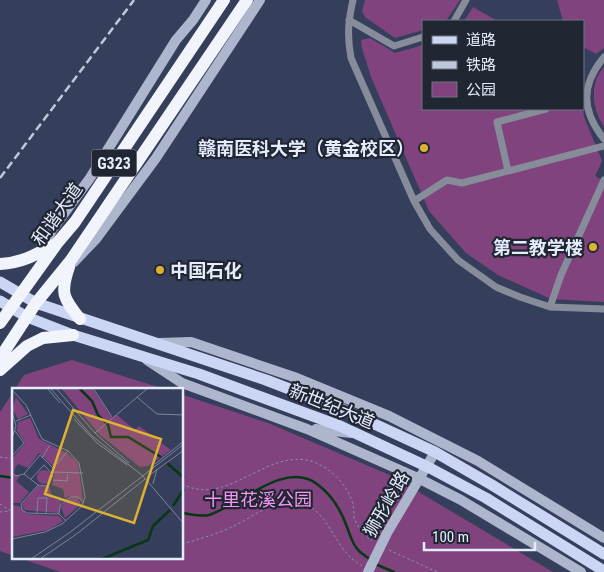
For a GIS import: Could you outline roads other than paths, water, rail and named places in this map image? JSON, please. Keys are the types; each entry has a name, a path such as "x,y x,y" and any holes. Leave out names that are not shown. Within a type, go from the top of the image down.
{"highway":[{"name":"和谐大道","path":"0,322 5,305 20,293 75,222 224,0"},
{"name":"和谐大道","path":"27,317 36,303 69,264 246,0"},
{"path":"0,264 14,263 33,257 58,242"},
{"path":"69,264 64,281 64,295 69,306 80,319"},
{"name":"G323","path":"1,367 27,317"},
{"path":"1,367 27,346 43,338 73,335"}],"main road":[{"name":"新世纪大道","path":"0,282 36,303 266,380 324,402 435,452 506,492 604,554"},
{"name":"新世纪大道","path":"5,305 27,317 73,335 199,374 262,396 355,433 428,467 486,498 604,571"}],"street":[{"path":"20,293 52,230 90,178 176,40 206,0"},
{"path":"69,264 96,239 156,158 260,0"},
{"path":"353,0 348,39 351,58 414,201 430,228 458,260 496,288 550,307 604,310"},
{"path":"455,20 466,0"},
{"path":"349,20 394,46 422,38"},
{"path":"604,56 591,73 585,98 591,116 604,139"},
{"path":"508,171 497,122 542,110"},
{"path":"414,201 447,180 462,183 604,146"},
{"path":"550,307 561,275 604,180"},
{"path":"152,343 191,342 294,377 389,416 478,461 604,538"},
{"path":"146,359 182,384 307,428 418,478 461,500 581,572"},
{"path":"294,377 324,402"},
{"path":"307,428 355,433"},
{"name":"狮形岭路","path":"365,569 418,478 428,467 435,452"},
{"path":"506,492 546,501"},
{"path":"531,527 563,561"}],"waterway":[{"path":"0,476 12,478"},
{"path":"184,513 206,516 277,481 291,477 304,478 317,484 332,498 342,515 355,545 360,552 371,560"},
{"path":"375,564 394,572"}],"railway":[{"path":"0,178 134,0"}],"place":[{"name":"赣南医科大学（黄金校区）","path":"424,148"},
{"name":"第二教学楼","path":"593,247"},
{"name":"中国石化","path":"160,270"}],"park label":[{"name":"十里花溪公园","path":"258,499"}]}
